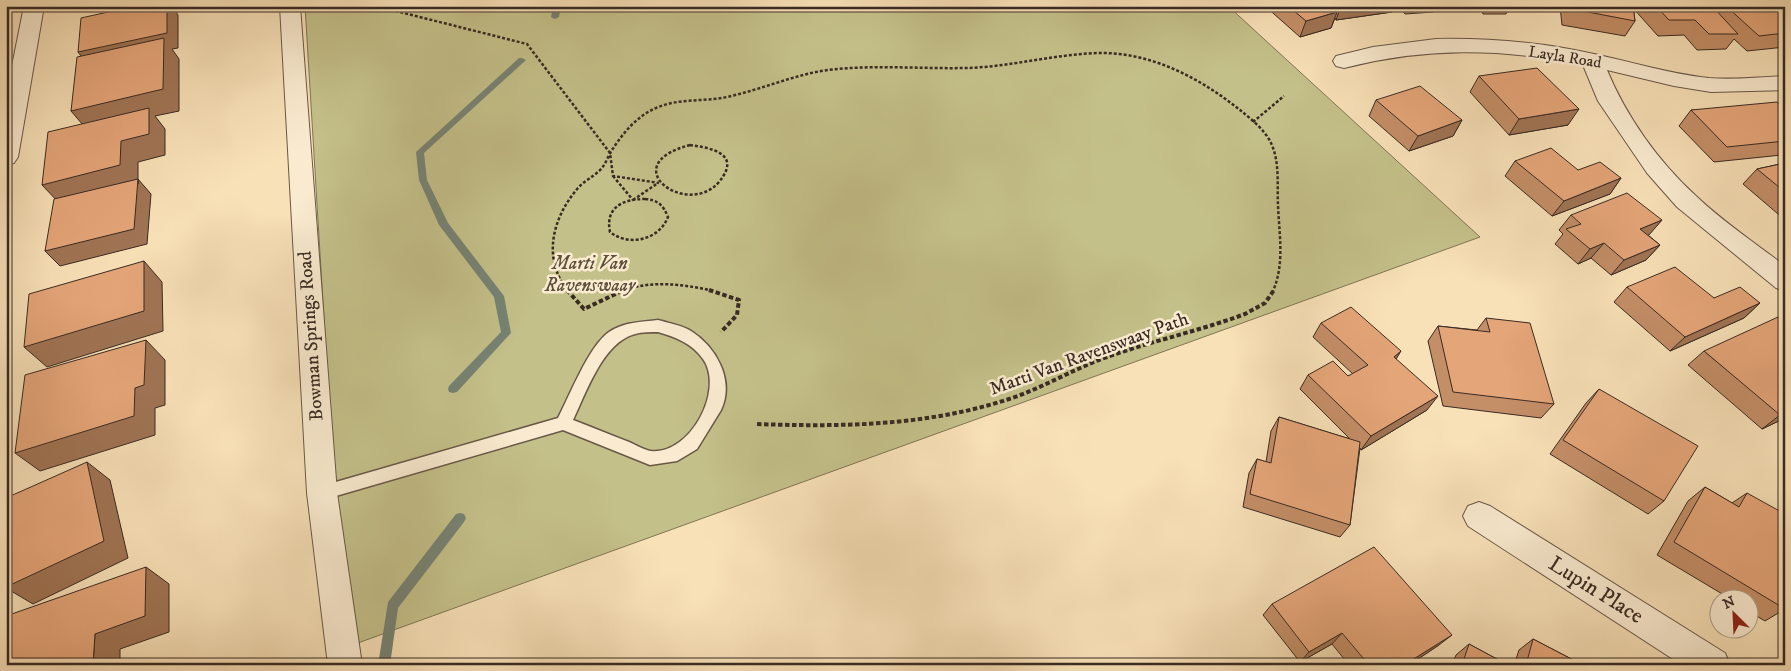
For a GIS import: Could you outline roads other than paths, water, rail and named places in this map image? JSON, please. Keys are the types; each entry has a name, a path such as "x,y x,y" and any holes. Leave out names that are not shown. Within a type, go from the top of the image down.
{"street":[{"path":"6,157 34,6"},
{"name":"Bowman Springs Road","path":"290,6 322,493 346,665"},
{"name":"Layla Road","path":"1344,60 1412,47 1464,45 1548,52 1703,84 1785,83"},
{"path":"1592,60 1609,101 1655,167 1686,201 1785,282"},
{"name":"Lupin Place","path":"1480,516 1713,665"}],"lane":[{"path":"322,493 563,423 650,458 677,454 691,444 715,405 718,378 709,354 685,334 658,326 633,328 615,336 601,349 563,423"}],"waterway":[{"path":"555,17 557,6"},
{"path":"453,389 506,333 499,296 444,225 423,180 420,152 522,60"},
{"path":"384,665 392,606 460,518"}],"park label":[{"name":"Marti Van Ravenswaay","path":"590,274"}]}
